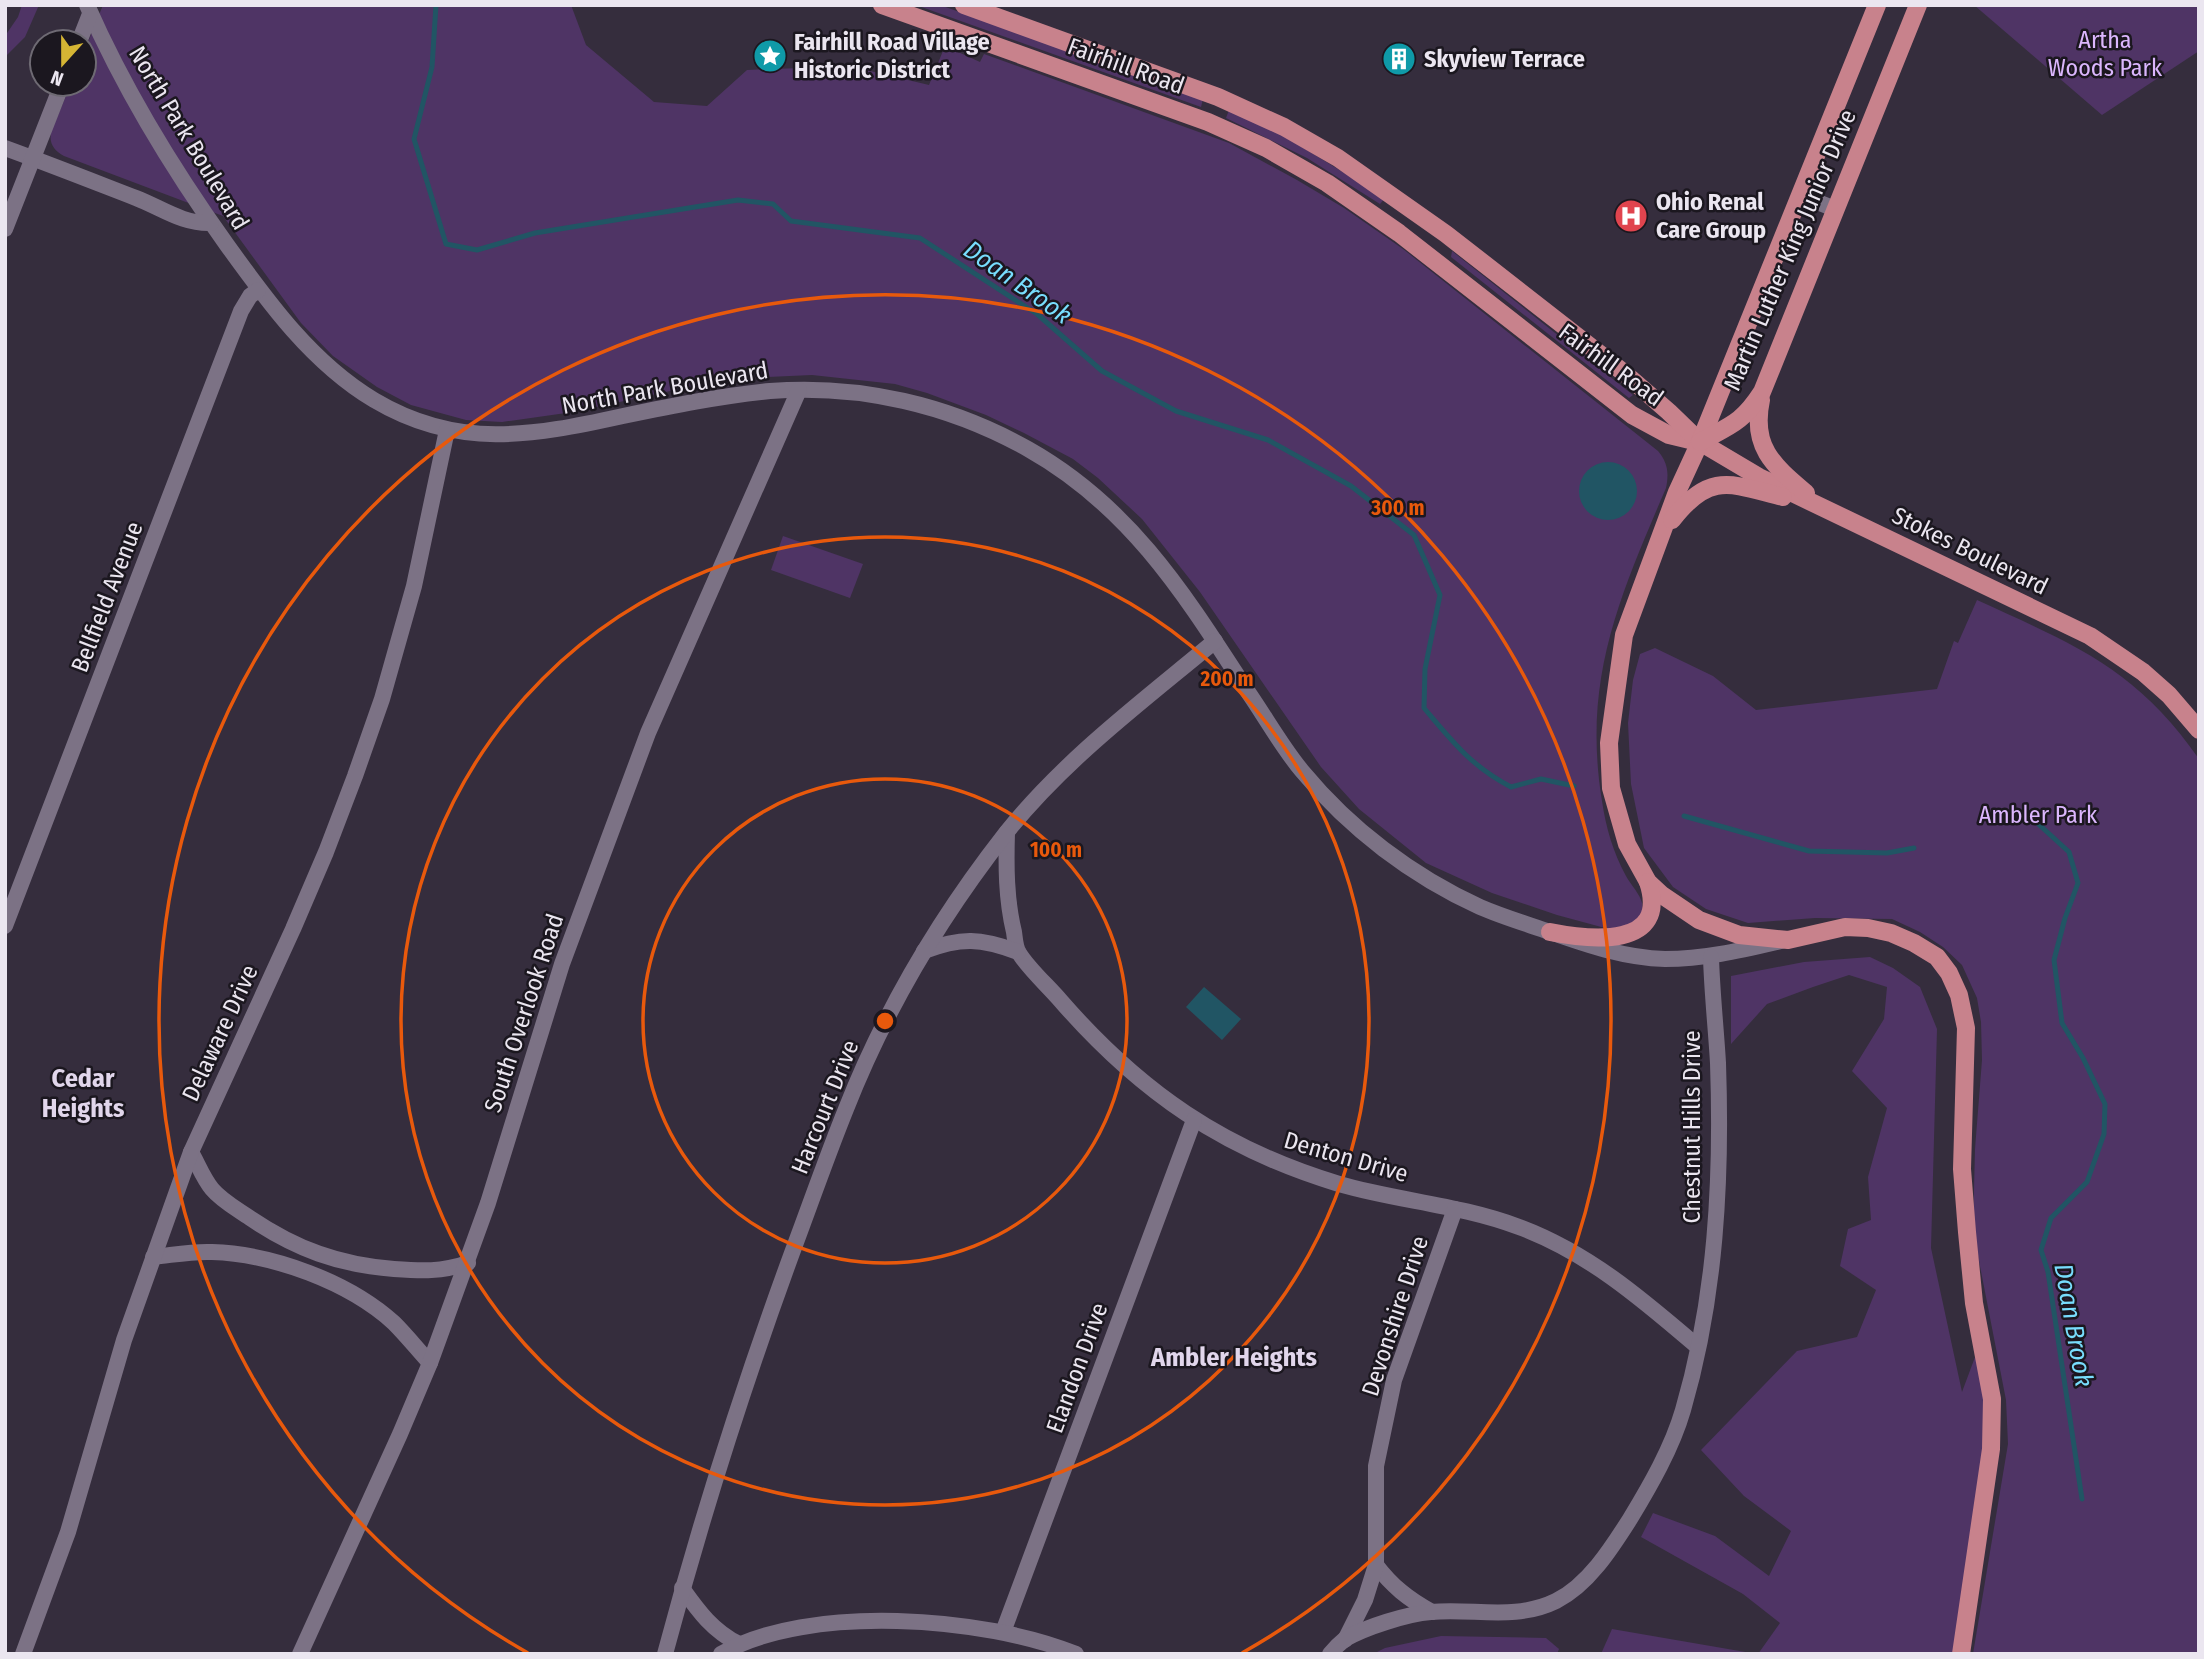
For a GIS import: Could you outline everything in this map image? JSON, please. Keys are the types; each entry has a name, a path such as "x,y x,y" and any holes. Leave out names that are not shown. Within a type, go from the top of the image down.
{"main road":[{"name":"Fairhill Road","path":"882,5 1208,122 1266,148 1327,183 1388,225 1632,415 1670,435 1700,442"},
{"name":"Fairhill Road","path":"964,5 1217,97 1284,127 1338,158 1403,202 1623,372 1700,442"},
{"name":"Martin Luther King Junior Drive","path":"1700,442 1877,5"},
{"name":"Martin Luther King Junior Drive","path":"1700,442 1740,421 1762,392 1918,5"},
{"path":"1208,122 1217,97"},
{"path":"1388,225 1403,202"},
{"path":"1434,260 1450,238"},
{"path":"1762,392 1757,416 1760,440 1773,465 1822,507"},
{"path":"1550,932 1576,937 1620,937 1631,934 1646,921 1650,911 1653,897 1628,844 1611,789 1609,743 1624,635 1677,492 1700,442"},
{"name":"Stokes Boulevard","path":"1700,442 1759,477 2090,636 2143,672 2169,695 2199,730"},
{"path":"1662,534 1686,502 1700,490 1719,485 1742,486 1822,507"},
{"path":"1648,882 1699,920 1739,935 1788,940 1845,927 1868,928 1891,933 1914,943 1937,957 1949,973 1964,1011 1964,1194 1974,1303 1992,1399 1991,1449 1961,1654"}],"street":[{"path":"83,28 88,10"},
{"name":"North Park Boulevard","path":"88,10 162,147 258,290 311,349 348,383 397,412 447,429 490,436 551,432 713,398 799,390 851,391 919,404 983,426 1059,468 1111,508 1160,561 1301,770 1346,817 1399,861 1459,897 1485,909 1581,944 1609,951 1660,959 1711,957 1788,940"},
{"path":"5,229 57,98"},
{"path":"5,148 140,200 174,217 200,224 211,223"},
{"path":"1800,195 1835,208"},
{"name":"Bellfield Avenue","path":"5,926 241,311 250,296 258,290"},
{"name":"South Overlook Road","path":"300,1654 400,1434 468,1263 558,973 643,746 691,630 799,390"},
{"name":"Delaware Drive","path":"23,1654 68,1532 118,1356 191,1152 299,916 355,776 382,699 414,586 447,429"},
{"name":"Harcourt Drive","path":"665,1654 682,1588 761,1338 846,1107 870,1053 924,950 962,892 1007,832 1045,788 1096,740 1215,641"},
{"path":"1007,832 1007,895 1018,952"},
{"path":"924,950 969,939 995,943 1018,952"},
{"name":"Denton Drive","path":"1018,952 1075,1017 1128,1070 1194,1120 1259,1155 1293,1169 1343,1185 1455,1209 1519,1227 1555,1242 1630,1289 1698,1347"},
{"name":"Chestnut Hills Drive","path":"1330,1654 1345,1640 1381,1625 1432,1612 1497,1615 1528,1612 1556,1601 1579,1585 1623,1531 1658,1469 1682,1411 1709,1289 1719,1191 1718,1062 1711,957"},
{"name":"Elandon Drive","path":"1003,1632 1194,1120"},
{"path":"191,1152 205,1179 230,1205 298,1246 329,1259 371,1267 425,1272 447,1270 468,1263"},
{"name":"Devonshire Drive","path":"1345,1640 1365,1600 1376,1565 1376,1466 1394,1380 1455,1209"},
{"path":"153,1257 211,1252 241,1255 305,1271 374,1308 394,1323 430,1363"},
{"path":"1376,1565 1390,1584 1409,1600 1432,1612"},
{"path":"682,1588 709,1625 739,1644"},
{"path":"721,1654 739,1644 789,1630 871,1621 936,1623 1003,1632 1076,1654"}],"green space":[{"path":"22,5 39,5 25,37 5,57 5,36 18,17"},
{"path":"103,5 571,5 586,45 654,102 707,106 747,70 849,66 929,85 945,46 980,62 984,54 1229,143 1297,180 1344,208 1403,249 1658,451 1666,464 1666,488 1620,602 1609,639 1597,716 1597,757 1604,811 1617,858 1642,903 1637,923 1620,929 1605,928 1557,915 1492,893 1426,863 1359,809 1321,767 1200,592 1142,519 1073,459 986,415 895,384 812,375 726,379 573,412 502,422 466,420 411,405 377,387 333,356 301,323 223,216 64,156 53,146 51,132 65,98 98,98 98,28 94,28"},
{"path":"916,5 940,5 1203,99 1201,107"},
{"name":"Artha Woods Park","path":"1974,5 2199,5 2199,51 2102,115"},
{"path":"1229,110 1284,136 1385,198 1380,204 1307,158 1226,118"},
{"path":"1452,251 1633,395 1629,398 1451,257"},
{"path":"783,536 863,564 850,598 771,570"},
{"name":"Ambler Park","path":"1977,600 2073,646 2126,680 2151,702 2199,759 2199,1654 1973,1654 2008,1444 2006,1400 1973,1230 1975,1149 1982,1060 1981,1022 1977,998 1962,965 1943,947 1892,919 1815,918 1748,923 1706,909 1673,887 1644,848 1631,784 1628,723 1633,680 1640,654 1655,648 1713,676 1756,710 1937,689 1954,641 1958,643"},
{"path":"1870,957 1893,968 1920,987 1937,1029 1931,1248 1962,1392 1981,1341 1992,1399 1961,1654 1758,1654 1780,1623 1743,1594 1641,1537 1653,1513 1715,1536 1769,1576 1791,1531 1744,1496 1701,1450 1797,1351 1857,1337 1876,1290 1840,1266 1848,1229 1871,1220 1868,1177 1887,1108 1852,1071 1884,1019 1887,987 1849,975 1813,987 1767,1004 1731,1044 1731,976 1804,962"},
{"path":"1612,1629 1757,1654 1601,1654"},
{"path":"1441,1636 1546,1638 1559,1649 1557,1654 1373,1654 1385,1648"}],"water":[{"path":"1608,462 1624,467 1632,475 1637,491 1632,507 1624,515 1608,520 1592,515 1584,507 1579,491 1584,475 1592,467"},
{"path":"1204,987 1241,1019 1222,1040 1186,1007"}],"waterway":[{"name":"Doan Brook","path":"436,5 432,67 414,139 446,244 477,250 535,233 738,200 773,204 791,221 920,238 1037,314 1102,371 1176,411 1268,440 1351,486 1414,535 1440,595 1425,669 1424,708 1474,762 1511,787 1541,779 1574,786"},
{"path":"1684,816 1809,851 1887,853 1914,848"},
{"name":"Doan Brook","path":"2004,817 2033,819 2069,852 2078,883 2054,960 2062,1023 2083,1058 2105,1104 2104,1134 2087,1182 2051,1218 2041,1250 2048,1272 2082,1499"}],"place":[{"name":"Fairhill Road Village Historic District","path":"770,56"},
{"name":"Skyview Terrace","path":"1399,59"},
{"name":"Ohio Renal Care Group","path":"1631,216"}],"district":[{"name":"Cedar Heights","path":"83,1093"},
{"name":"Ambler Heights","path":"1234,1357"}]}
